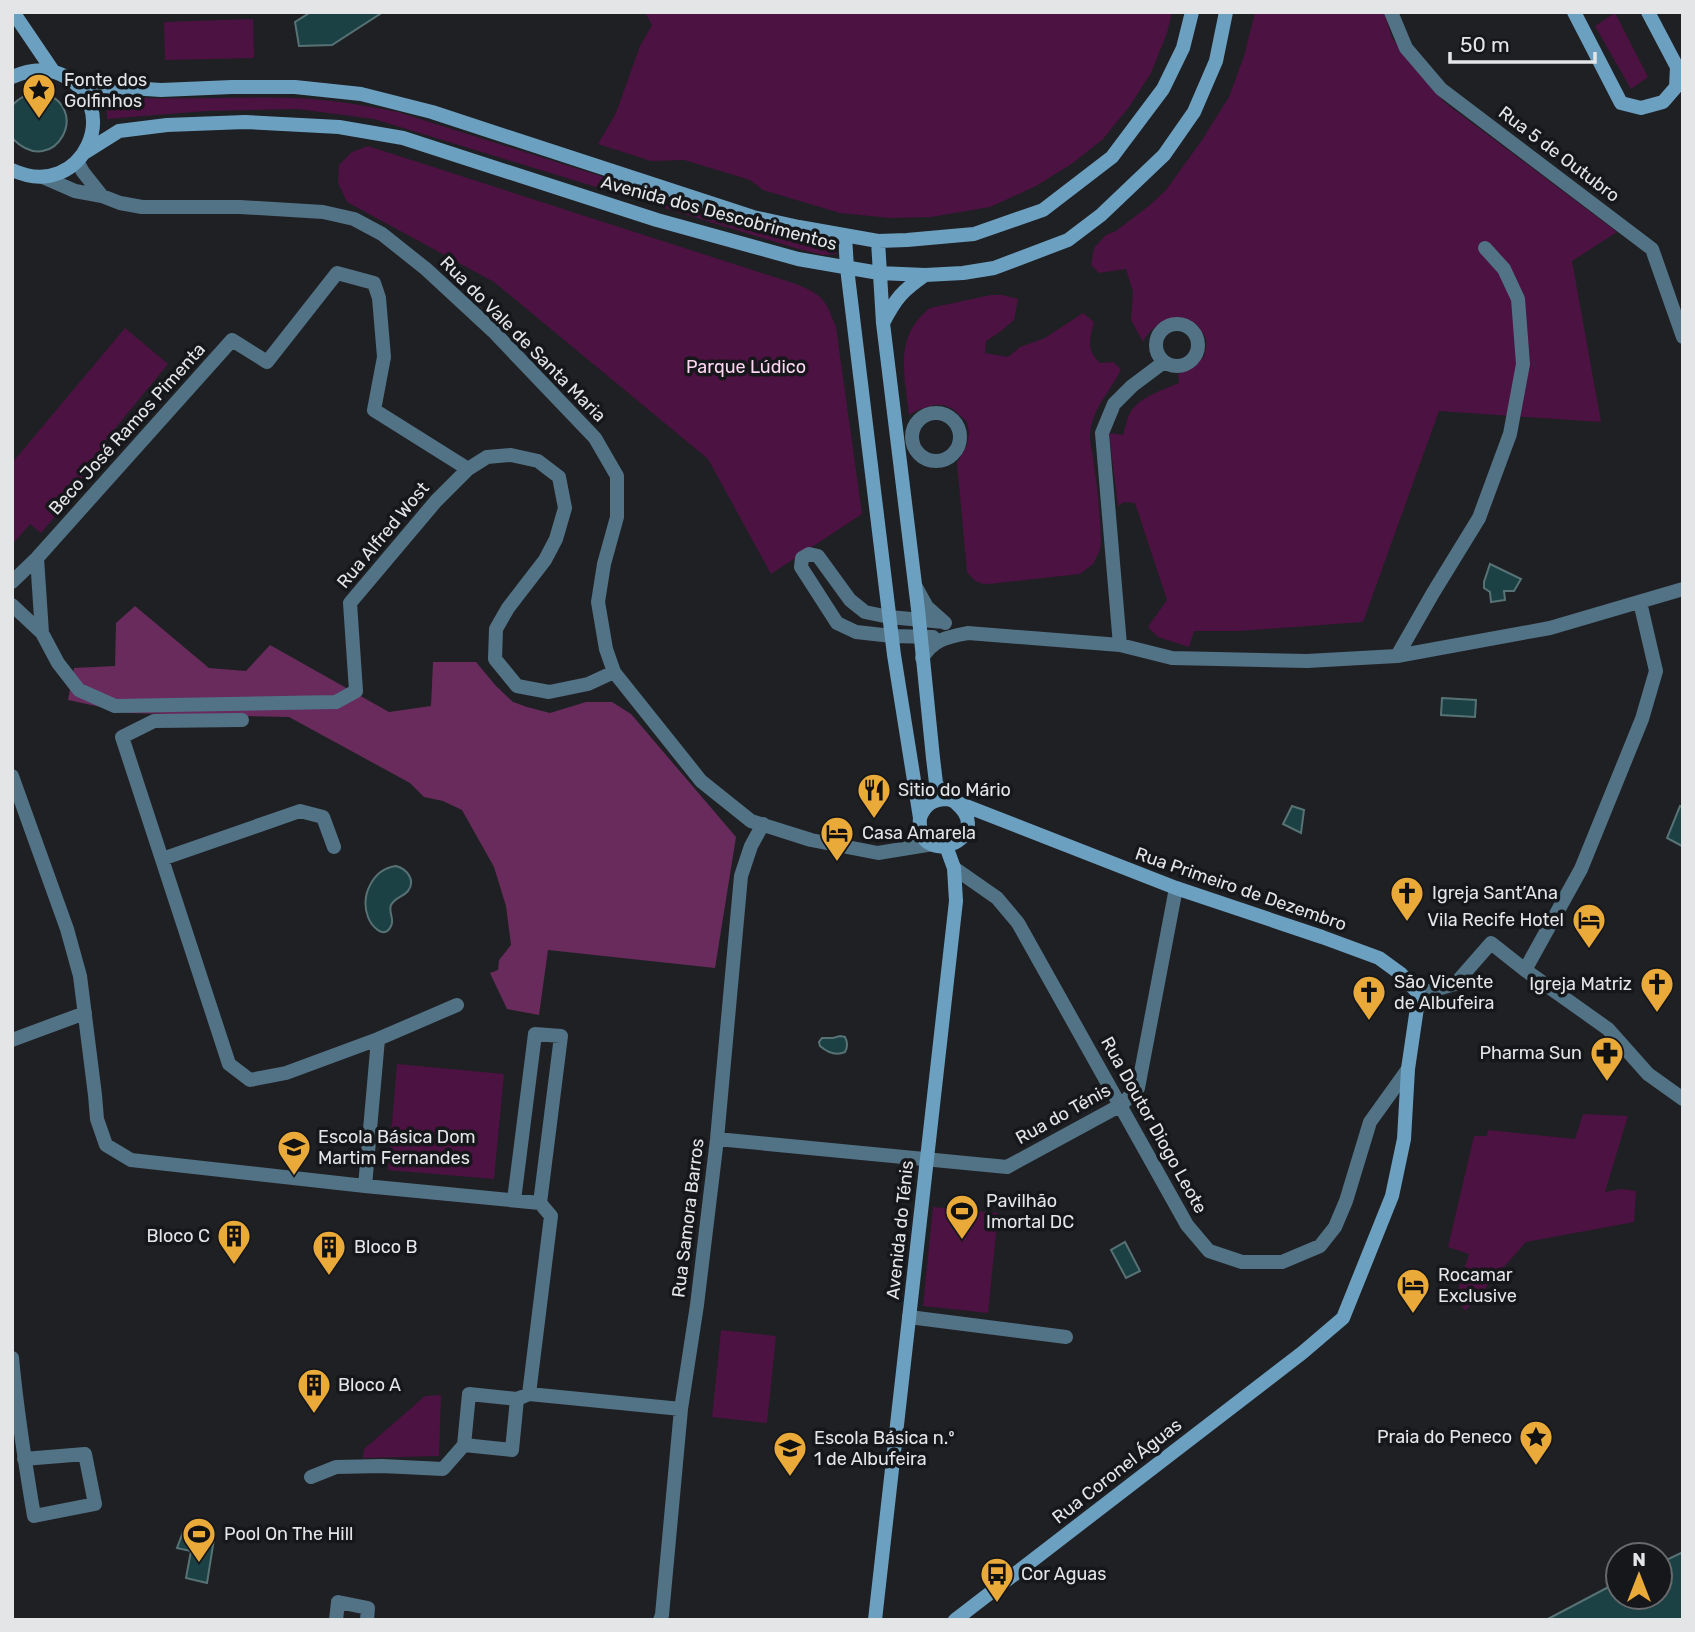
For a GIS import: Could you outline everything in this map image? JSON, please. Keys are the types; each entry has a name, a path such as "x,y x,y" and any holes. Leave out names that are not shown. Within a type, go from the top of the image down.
{"street":[{"path":"13,12 53,71"},
{"name":"Avenida dos Descobrimentos","path":"67,78 99,86 161,90 295,87 361,94 432,112 753,217 799,228 878,241 907,240 974,234 1043,210 1112,157 1163,89 1183,48 1192,12"},
{"name":"Avenida dos Descobrimentos","path":"43,177 56,175 67,169 119,131 167,125 245,122 340,127 403,138 657,220 798,259 879,273 963,273 994,268 1068,240 1101,215 1164,155 1194,112 1216,61 1226,12"},
{"name":"Rua 5 de Outubro","path":"1391,12 1406,48 1441,89 1652,249 1683,337"},
{"path":"1574,12 1620,103 1641,108 1663,102 1676,87 1677,67 1648,12"},
{"path":"12,77 23,72 53,71 67,78 87,98 93,126 90,140 80,157 83,172 102,196"},
{"path":"13,170 28,176 43,177"},
{"name":"Rua do Vale de Santa Maria","path":"43,177 75,191 102,196 120,204 142,207 296,209 323,212 355,219 382,234 426,269 493,331 595,438 617,476 617,517 604,564 598,602 606,649 614,672 701,781 751,821 811,840 878,853 939,845"},
{"path":"845,236 889,617 920,818"},
{"path":"878,241 883,323 936,783 950,800 964,811 967,818 966,831 958,842 939,845 923,836 920,818 922,811 933,801 950,800"},
{"path":"1396,656 1479,518 1510,433 1523,364 1518,299 1504,269 1485,248"},
{"name":"Beco José Ramos Pimenta","path":"12,582 37,558 232,340 267,362 337,273 374,283 379,298 384,357 374,410 468,469"},
{"path":"883,323 895,300 925,275"},
{"path":"1120,645 1102,433 1114,404 1132,386 1164,362"},
{"name":"Rua Alfred Wost","path":"37,558 42,633 58,663 79,690 116,706 336,702 356,691 350,603 436,501 468,469 487,457 511,455 538,461 559,477 565,508 556,539 545,560 496,629 495,659 517,686 550,692 587,684 614,672"},
{"path":"945,630 920,636 892,636 856,632 837,624 801,568 802,558 809,554 818,556 850,600 865,612 918,619 945,630 1120,645 1172,658 1307,661 1396,656 1550,628 1683,589"},
{"path":"915,586 945,630"},
{"path":"870,613 882,607 887,597"},
{"path":"1525,970 1581,869 1642,719 1656,671 1640,602"},
{"path":"12,605 42,633"},
{"path":"922,658 945,630"},
{"path":"872,634 894,655"},
{"path":"242,720 154,721 122,737 229,1065 250,1080 286,1073 378,1039 457,1005"},
{"path":"12,776 67,929 80,975 97,1119 106,1145 131,1160 540,1203 551,1216 512,1450 464,1445"},
{"name":"Rua Primeiro de Dezembro","path":"950,800 1176,888 1379,958 1401,974 1419,994"},
{"path":"162,859 300,811 323,817 334,847"},
{"name":"Rua Samora Barros","path":"660,1620 681,1409 697,1305 717,1139 741,876 751,846 763,824"},
{"name":"Avenida do Ténis","path":"875,1620 956,901 954,868 939,845"},
{"name":"Rua Doutor Diogo Leote","path":"954,868 997,898 1018,923 1186,1225 1209,1251 1242,1262 1282,1262 1320,1246 1335,1227 1346,1201 1370,1122 1408,1069"},
{"name":"Rua do Ténis","path":"717,1139 1007,1167 1121,1105 1138,1088 1176,888"},
{"path":"1419,994 1455,984 1491,943 1608,1029 1648,1074 1683,1098"},
{"name":"Rua Coronel Águas","path":"955,1620 1302,1353 1343,1318 1392,1196 1404,1139 1408,1069 1419,994"},
{"path":"12,1040 85,1013"},
{"path":"514,1200 535,1034 561,1036 540,1203"},
{"path":"365,1186 378,1039"},
{"path":"909,1317 1066,1337"},
{"path":"12,1358 17,1410 24,1459 34,1516 95,1504 85,1454 24,1459"},
{"path":"311,1477 336,1467 443,1469 464,1445 469,1394 681,1409"},
{"path":"336,1620 338,1602 368,1608 367,1620"}],"green space":[{"path":"645,12 1172,12 1167,33 1151,73 1129,107 1103,139 1073,163 1036,186 990,207 931,217 890,218 840,213 763,190 750,180 684,160 651,161 598,144 616,113 640,46 652,25"},
{"path":"1255,12 1384,12 1392,38 1444,102 1617,232 1572,261 1601,422 1439,411 1363,622 1238,631 1194,631 1189,647 1158,637 1148,627 1167,600 1135,503 1124,502 1118,506 1109,433 1123,435 1134,407 1152,395 1179,383 1178,374 1204,357 1206,339 1195,323 1179,318 1170,319 1154,328 1143,342 1131,320 1133,292 1126,269 1099,273 1091,265 1094,248 1106,235 1116,231 1166,190 1202,140 1229,97 1244,56"},
{"path":"1615,13 1648,77 1631,89 1595,26"},
{"path":"253,19 254,58 165,60 164,22"},
{"path":"104,96 305,99 398,112 816,242 838,254 822,255 792,247 374,119 297,109 206,111 107,119"},
{"name":"Parque Lúdico","path":"368,146 796,284 813,292 823,300 836,327 862,514 771,574 708,459 494,282 347,202 338,183 339,165 352,152"},
{"path":"991,295 1018,299 1014,320 986,341 985,353 1008,357 1020,347 1045,338 1083,313 1094,322 1090,348 1095,358 1100,363 1113,362 1121,369 1097,411 1090,432 1101,542 1093,564 1080,574 989,584 979,583 972,578 967,572 957,463 967,445 967,422 953,409 943,405 934,405 909,415 904,357 906,344 918,319 930,308"},
{"path":"125,328 168,364 104,442 112,449 41,533 30,524 12,545 12,463"},
{"path":"397,1064 504,1074 494,1179 388,1170"},
{"path":"1583,1114 1628,1116 1605,1192 1621,1189 1636,1191 1634,1222 1526,1242 1465,1311 1456,1296 1469,1254 1448,1247 1474,1136 1487,1136 1488,1130 1575,1139"},
{"name":"Pavilhão Imortal DC","path":"933,1207 998,1213 988,1313 923,1306"},
{"path":"721,1330 776,1336 767,1423 712,1417"},
{"path":"441,1395 439,1456 363,1458 364,1449 425,1396"}],"shaded area":[{"path":"135,606 209,668 246,671 270,645 389,712 431,706 433,662 476,662 513,702 550,713 586,702 612,702 631,714 736,837 715,968 548,950 539,1015 507,1009 490,973 498,970 499,960 511,945 506,906 494,867 462,810 443,801 424,797 410,783 289,717 129,713 68,700 74,668 115,666 116,623"}],"water":[{"path":"311,12 383,12 332,45 299,46 295,22"},
{"name":"Fonte dos Golfinhos","path":"39,92 56,99 64,110 66,123 63,136 54,146 43,151 28,150 13,139 12,106 24,96"},
{"path":"1490,564 1521,579 1514,591 1504,591 1505,600 1491,602 1490,592 1484,588"},
{"path":"1442,698 1476,700 1475,717 1441,715"},
{"path":"1292,806 1304,810 1301,833 1283,824"},
{"path":"1680,806 1683,807 1682,846 1667,838"},
{"path":"396,866 404,870 411,883 406,893 393,902 390,908 392,923 388,930 381,932 368,917 367,892 370,884 381,872"},
{"path":"840,1036 847,1041 845,1052 832,1053 820,1046 822,1038"},
{"path":"1125,1242 1140,1271 1126,1278 1111,1250"},
{"name":"Pool On The Hill","path":"183,1532 214,1539 207,1583 186,1578 191,1551 177,1548"},
{"path":"1683,1552 1683,1620 1546,1620 1604,1589 1604,1611 1674,1611 1674,1556"}],"place":[{"name":"Fonte dos Golfinhos","path":"39,120"},
{"name":"Sitio do Mário","path":"874,820"},
{"name":"Casa Amarela","path":"837,863"},
{"name":"Igreja Sant’Ana","path":"1407,923"},
{"name":"Vila Recife Hotel","path":"1589,950"},
{"name":"Igreja Matriz","path":"1657,1014"},
{"name":"São Vicente de Albufeira","path":"1369,1022"},
{"name":"Pharma Sun","path":"1607,1083"},
{"name":"Escola Básica Dom Martim Fernandes","path":"294,1177"},
{"name":"Pavilhão Imortal DC","path":"962,1241"},
{"name":"Bloco C","path":"234,1266"},
{"name":"Bloco B","path":"329,1277"},
{"name":"Rocamar Exclusive","path":"1413,1315"},
{"name":"Bloco A","path":"314,1415"},
{"name":"Praia do Peneco","path":"1536,1467"},
{"name":"Escola Básica n.º 1 de Albufeira","path":"790,1478"},
{"name":"Pool On The Hill","path":"199,1564"},
{"name":"Cor Aguas","path":"997,1604"}]}
